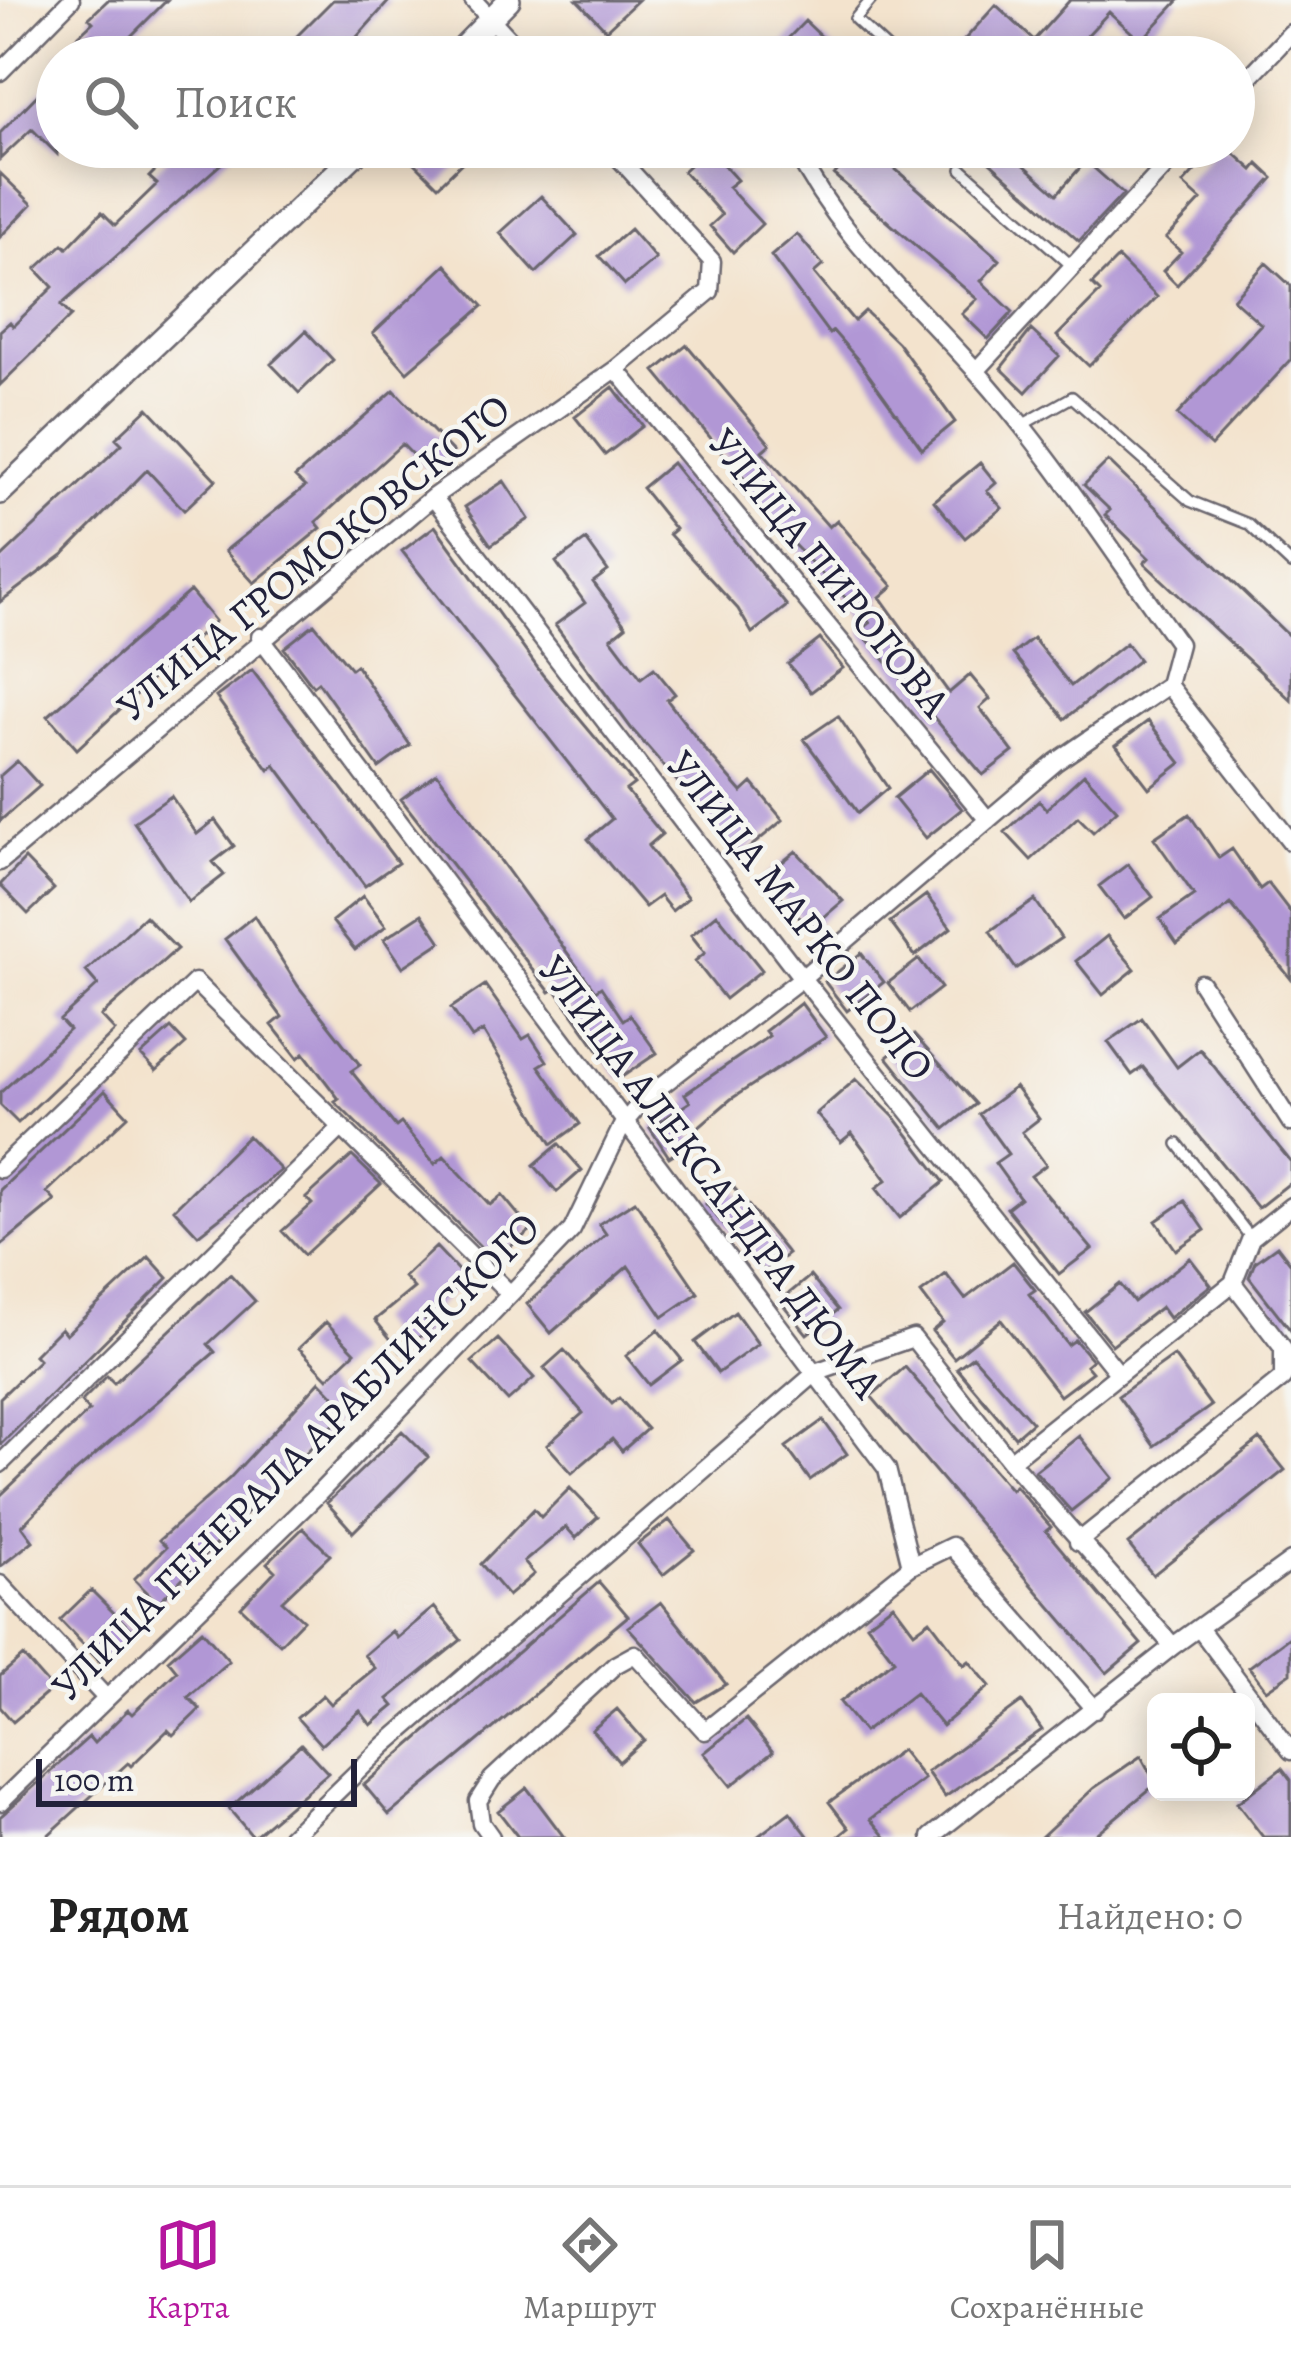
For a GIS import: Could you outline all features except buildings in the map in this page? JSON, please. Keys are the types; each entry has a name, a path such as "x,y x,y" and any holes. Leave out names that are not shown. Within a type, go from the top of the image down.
{"street":[{"path":"0,72 70,0"},
{"path":"473,0 507,36"},
{"path":"475,36 509,0"},
{"path":"1255,71 1291,33"},
{"path":"3,483 340,168"},
{"name":"УЛИЦА ГРОМОКОВСКОГО","path":"0,862 260,637 433,497 616,369 710,291 712,261 628,168"},
{"path":"805,168 819,196 881,276 976,370 1022,425 1179,644 1168,686 1291,842"},
{"path":"976,370 1163,168"},
{"name":"УЛИЦА ПИРОГОВА","path":"616,369 988,820"},
{"name":"УЛИЦА МАРКО ПОЛО","path":"433,497 802,978 1118,1373"},
{"name":"УЛИЦА АЛЕКСАНДРА ДЮМА","path":"260,637 780,1331 818,1371 887,1469 911,1566"},
{"name":"УЛИЦА ГЕНЕРАЛА АРАБЛИНСКОГО","path":"0,1802 319,1494 572,1230 623,1124 644,1099 802,978 1056,762 1168,686"},
{"path":"0,1168 195,982 510,1294"},
{"path":"1201,982 1291,1123"},
{"path":"0,1464 340,1129"},
{"path":"1010,1461 1233,1283 1251,1238 1291,1206"},
{"path":"1078,1542 1283,1378 1283,1348 1233,1283"},
{"path":"290,1837 385,1745 818,1371 913,1338 1078,1542 1173,1646"},
{"path":"491,1837 481,1823 478,1801 492,1779 615,1665 634,1654 705,1731 911,1566 952,1546 1095,1710"},
{"path":"931,1837 1173,1646 1291,1562"},
{"path":"0,1584 106,1698"},
{"path":"1199,1628 1291,1751"}],"lane":[{"path":"871,0 855,19 873,36"},
{"path":"962,169 1072,265"},
{"path":"1022,425 1072,397 1190,501 1248,524 1291,564"},
{"path":"1178,1144 1251,1238"}]}
